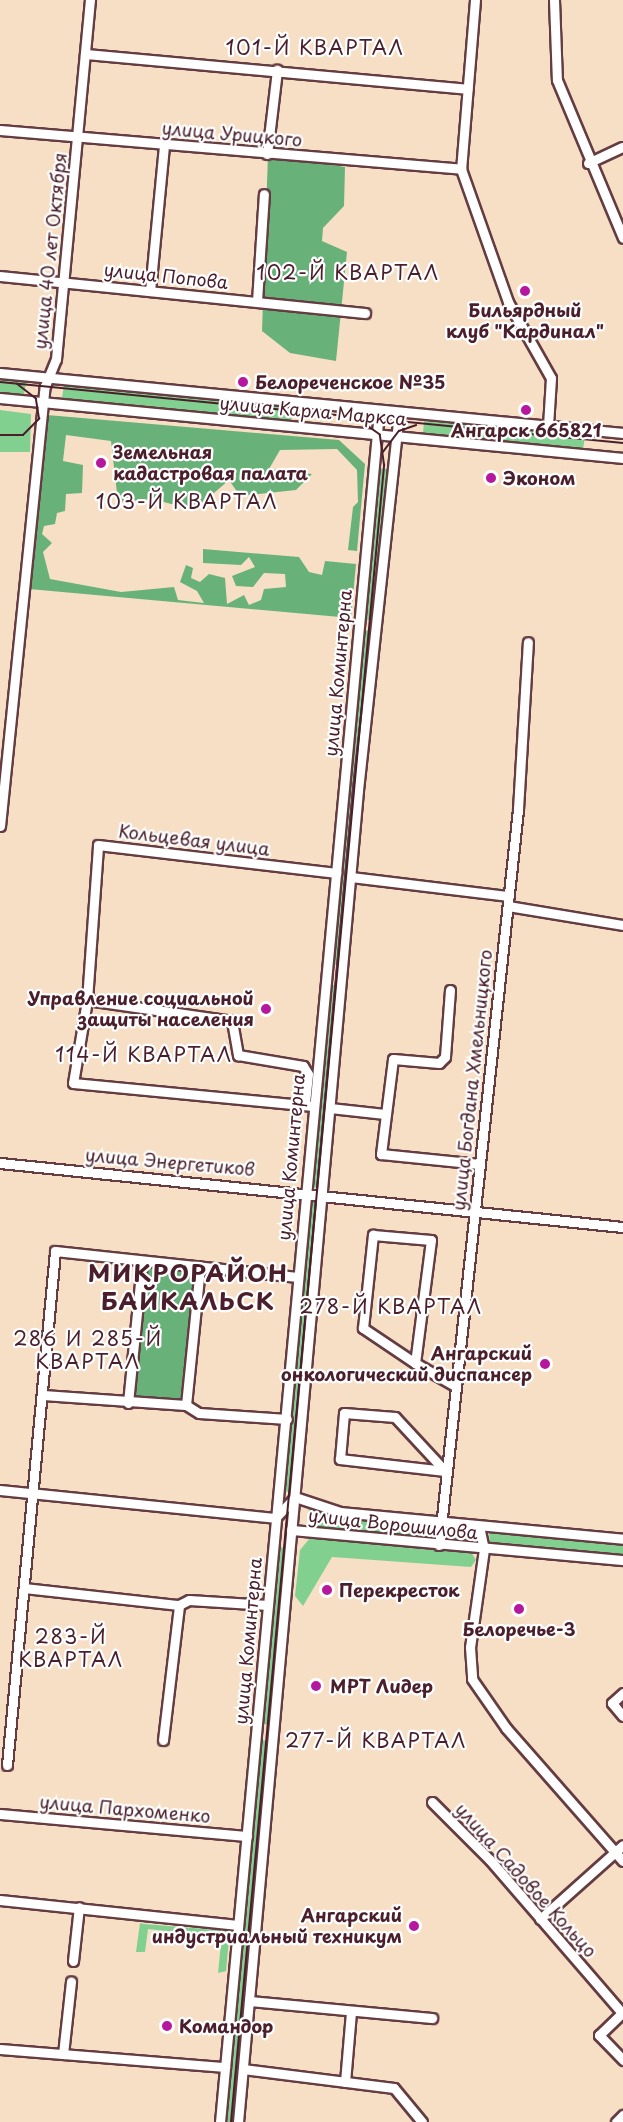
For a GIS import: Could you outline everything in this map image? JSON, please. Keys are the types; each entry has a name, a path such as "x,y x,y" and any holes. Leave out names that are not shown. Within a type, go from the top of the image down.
{"street":[{"name":"улица 40 лет Октября","path":"0,826 46,378 56,359 79,139 90,0"},
{"path":"475,0 461,169 508,302 551,378 548,426"},
{"path":"554,0 557,80 588,163 623,238"},
{"path":"85,54 467,89"},
{"path":"267,154 277,70"},
{"name":"улица Урицкого","path":"0,130 79,139 461,169"},
{"path":"150,291 164,145"},
{"path":"588,163 623,147"},
{"path":"257,301 264,194"},
{"name":"улица Попова","path":"0,276 365,313"},
{"name":"улица Карла Маркса","path":"0,373 623,433"},
{"name":"улица Карла Маркса","path":"0,398 623,458"},
{"name":"улица Коминтерна","path":"220,2122 258,1731 275,1518 287,1419 305,1192 309,1106 336,873 379,410"},
{"name":"улица Коминтерна","path":"238,2122 351,876 399,412"},
{"name":"улица Богдана Хмельницкого","path":"439,1545 454,1386 508,901 528,642"},
{"name":"Кольцевая улица","path":"309,1106 73,1083 87,1000 98,845 336,873"},
{"path":"351,876 508,901 623,924"},
{"path":"450,990 445,1057 439,1063 393,1059 381,1154 479,1164"},
{"path":"87,1000 232,1021 238,1055 303,1066 308,1074 309,1106"},
{"path":"330,1108 385,1114"},
{"name":"улица Энергетиков","path":"0,1163 322,1193 623,1227"},
{"path":"415,1363 431,1240 373,1235 363,1328 415,1363 454,1386"},
{"path":"7,1765 55,1251 142,1263 298,1277"},
{"path":"128,1403 142,1263"},
{"path":"186,1405 200,1267"},
{"path":"43,1395 128,1403 186,1405 199,1413 287,1419"},
{"path":"344,1413 395,1417 445,1471 340,1459 344,1413"},
{"path":"0,1490 275,1518 291,1530"},
{"path":"275,1518 295,1497"},
{"name":"улица Ворошилова","path":"295,1497 340,1512 623,1539"},
{"path":"479,1526 484,1549 623,1560"},
{"name":"улица Ворошилова","path":"291,1530 484,1549 470,1647 472,1679 506,1728 623,1861"},
{"path":"24,1588 179,1605 189,1600 268,1605"},
{"path":"163,1740 179,1605"},
{"path":"623,1693 612,1703 623,1716"},
{"path":"258,1731 274,1732"},
{"name":"улица Садовое Кольцо","path":"432,1802 540,1919 622,2013 599,2035 623,2060"},
{"name":"улица Пархоменко","path":"0,1814 247,1836"},
{"path":"540,1919 623,1845"},
{"path":"0,1900 238,1925"},
{"path":"73,1960 79,1908"},
{"path":"63,2054 71,1981"},
{"path":"249,2001 432,2018"},
{"path":"345,2082 351,2012"},
{"path":"0,2049 225,2067"},
{"path":"243,2069 394,2088 422,2122"},
{"path":"616,2122 623,2115"}],"green space":[{"path":"268,154 345,167 344,206 323,228 322,241 347,252 336,361 290,353 262,331"},
{"path":"0,379 26,382 24,395 0,393"},
{"path":"64,385 293,408 291,422 62,398"},
{"path":"0,410 31,414 30,452 0,452"},
{"path":"47,415 339,440 365,464 357,551 348,550 353,507 358,502 357,470 337,449 280,450 269,469 312,474 296,490 240,496 229,480 200,505 183,507 152,499 118,502 111,441 66,435 63,461 83,465 82,493 66,494 65,511 57,513 55,524 44,526 42,534 52,543 43,552 50,579 121,592 174,587 178,600 204,603 197,591 180,582 186,565 193,568 191,578 200,582 209,574 225,578 227,604 244,595 249,605 261,600 264,589 286,587 285,574 264,573 253,587 236,586 232,576 255,567 249,557 241,565 203,563 203,549 299,557 309,572 322,575 325,561 356,564 351,618 29,589"},
{"path":"424,421 585,436 583,450 423,434"},
{"path":"377,468 387,469 373,620 363,620"},
{"path":"362,630 372,631 340,965 331,964"},
{"path":"329,985 339,985 320,1188 310,1187"},
{"path":"310,1199 319,1200 292,1492 282,1491"},
{"path":"142,1263 199,1268 186,1405 128,1402"},
{"path":"309,1506 338,1516 432,1526 438,1533 430,1541 317,1528 318,1515 308,1514"},
{"path":"450,1528 470,1530 469,1542 448,1540"},
{"path":"489,1531 623,1543 623,1557 490,1545"},
{"path":"310,1538 471,1552 476,1560 471,1567 332,1557 303,1606 295,1596 300,1550"},
{"path":"277,1547 287,1548 271,1725 262,1724"},
{"path":"260,1740 270,1741 236,2122 225,2122"},
{"path":"140,1923 230,1931 220,1937 148,1929 145,1952 136,1952"},
{"path":"229,1939 226,1971 218,1973 221,1943"}],"tram line":[{"path":"0,382 623,443"},
{"path":"0,435 23,435 39,419 36,399 17,384"},
{"path":"231,2122 384,465 380,435 354,417"},
{"path":"383,452 399,431 416,425"}],"place":[{"name":"Бильярдный клуб \"Кардинал\"","path":"525,291"},
{"name":"Белореченское №35","path":"243,382"},
{"name":"Ангарск 665821","path":"526,410"},
{"name":"Земельная кадастровая палата","path":"101,463"},
{"name":"Эконом","path":"491,478"},
{"name":"Управление социальной защиты населения","path":"266,1009"},
{"name":"Ангарский онкологический диспансер","path":"545,1364"},
{"name":"Перекресток","path":"327,1590"},
{"name":"Белоречье-3","path":"519,1609"},
{"name":"МРТ Лидер","path":"316,1686"},
{"name":"Ангарский индустриальный техникум","path":"414,1926"},
{"name":"Командор","path":"167,2026"}],"district":[{"name":"101-Й КВАРТАЛ","path":"315,47"},
{"name":"102-Й КВАРТАЛ","path":"348,272"},
{"name":"103-Й КВАРТАЛ","path":"187,501"},
{"name":"114-Й КВАРТАЛ","path":"144,1054"},
{"name":"МИКРОРАЙОН БАЙКАЛЬСК","path":"188,1287"},
{"name":"278-Й КВАРТАЛ","path":"391,1306"},
{"name":"286 И 285-Й КВАРТАЛ","path":"88,1350"},
{"name":"283-Й КВАРТАЛ","path":"71,1648"},
{"name":"277-Й КВАРТАЛ","path":"376,1740"}]}
